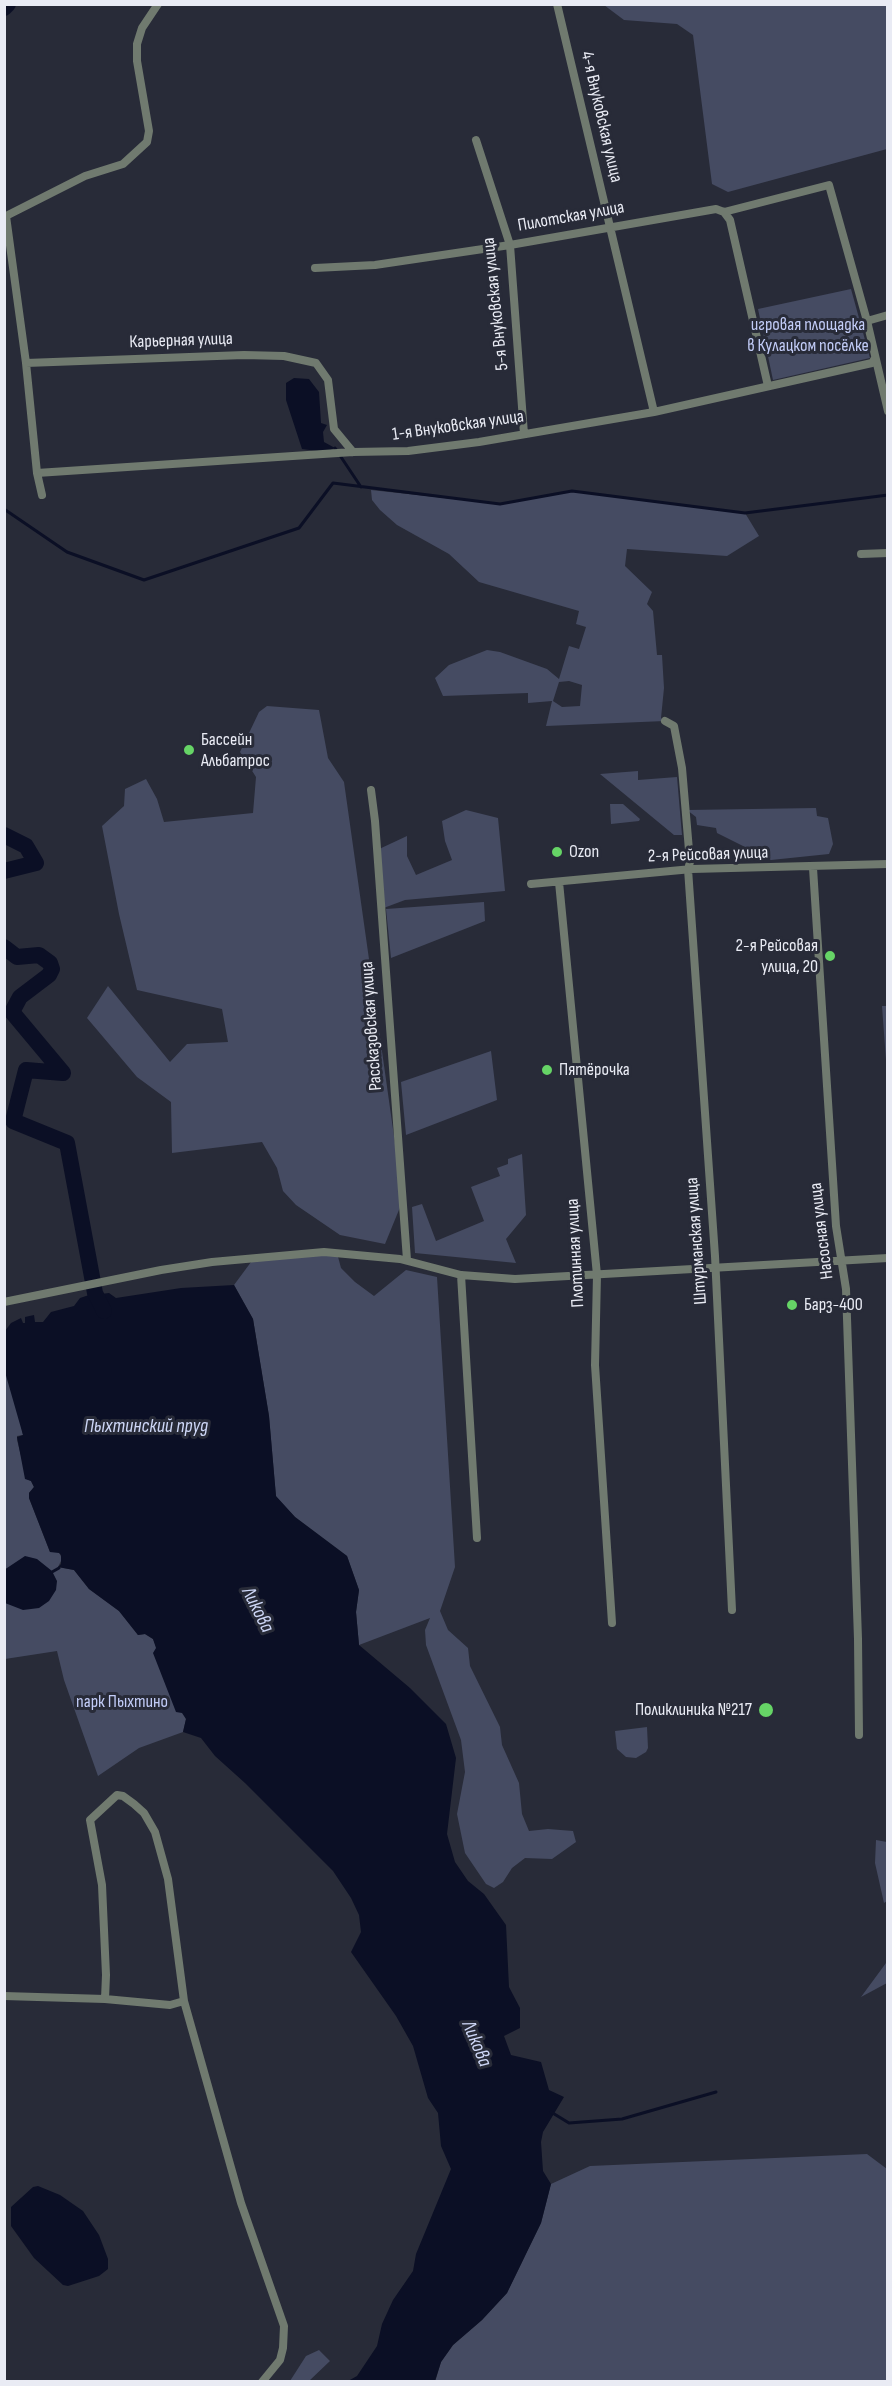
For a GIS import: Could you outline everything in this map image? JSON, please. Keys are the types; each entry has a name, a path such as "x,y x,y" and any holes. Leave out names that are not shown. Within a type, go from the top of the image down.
{"street":[{"path":"42,495 37,473 26,363 6,216 85,176 123,165 147,142 149,131 137,61 137,44 142,28 158,4"},
{"name":"4-я Внуковская улица","path":"557,4 654,412"},
{"name":"5-я Внуковская улица","path":"476,140 510,245 524,434"},
{"name":"Пилотская улица","path":"315,268 375,265 510,245 716,209 724,212 829,184 867,321"},
{"path":"724,212 730,220 768,386"},
{"path":"888,315 867,321 888,411"},
{"name":"Карьерная улица","path":"26,363 244,355 284,356 316,363 328,380 334,429 353,452"},
{"name":"1-я Внуковская улица","path":"37,473 353,452 408,451 654,412 872,363 875,358"},
{"path":"861,554 888,553"},
{"name":"Штурманская улица","path":"665,721 674,726 682,768 690,862 688,870 715,1268 732,1610"},
{"name":"Рассказовская улица","path":"371,790 407,1260"},
{"name":"2-я Рейсовая улица","path":"531,884 688,870 888,864"},
{"name":"Насосная улица","path":"813,868 835,1215 838,1251 842,1261 846,1289 859,1735"},
{"name":"Плотинная улица","path":"559,882 597,1275 595,1365 612,1623"},
{"path":"4,1302 213,1262 324,1252 407,1260 461,1275 515,1279 888,1258"},
{"path":"461,1275 477,1538"},
{"path":"105,1999 102,1885 90,1820 117,1795 123,1796 144,1813 155,1832 168,1879 184,2001 241,2203 284,2326 280,2360 262,2382"},
{"path":"4,1996 105,1999 170,2005 184,2001"}],"green space":[{"path":"604,5 887,5 887,149 728,192 712,184 693,35 677,24 624,20"},
{"name":"игровая площадка в Кулацком посёлке","path":"851,289 870,358 773,380 758,309"},
{"path":"371,490 500,504 572,491 745,513 759,536 727,556 627,549 625,566 652,592 647,604 653,611 657,655 662,655 664,688 661,718 665,721 546,726 552,701 528,703 528,693 443,696 435,678 449,665 487,650 500,652 547,669 559,679 569,646 579,649 586,627 576,624 579,611 479,582 449,554 397,525 372,500","holes":["569,681 582,685 580,706 562,707 553,701 559,682"]},
{"path":"267,706 319,710 328,758 344,782 403,1200 385,1244 340,1235 296,1205 283,1191 277,1168 262,1142 172,1153 171,1102 137,1077 87,1018 108,986 170,1062 187,1044 228,1042 222,1009 137,990 102,826 124,806 125,789 146,779 157,799 164,822 253,813 256,777 240,752 259,712"},
{"path":"638,771 638,780 677,777 682,835 674,835 600,774"},
{"path":"610,804 623,804 640,819 639,821 611,824"},
{"path":"816,808 817,816 828,818 833,844 829,854 771,860 717,833 716,828 697,825 696,817 687,810"},
{"path":"466,810 498,818 505,891 405,900 381,909 377,850 407,836 407,856 416,875 452,860 445,841 442,821"},
{"path":"484,902 485,921 391,958 386,909"},
{"path":"882,1006 887,1006 887,1073 883,1020"},
{"path":"491,1051 497,1100 406,1135 401,1082"},
{"path":"522,1154 526,1215 506,1239 516,1263 415,1253 412,1207 422,1204 436,1241 484,1221 471,1187 500,1176 497,1168 508,1164 508,1159"},
{"path":"337,1253 341,1268 374,1296 406,1270 437,1277 455,1567 440,1611 448,1630 468,1648 470,1666 500,1727 502,1745 519,1783 522,1814 529,1831 548,1829 573,1831 576,1842 552,1859 525,1858 512,1868 503,1882 494,1888 486,1884 465,1853 457,1814 465,1772 461,1740 426,1645 425,1630 430,1618 359,1645 356,1612 359,1590 347,1556 295,1517 276,1497 269,1416 253,1319 234,1285 254,1258"},
{"name":"парк Пыхтино","path":"4,1374 11,1374 23,1435 17,1436 17,1440 27,1479 34,1487 29,1493 29,1498 50,1552 59,1552 62,1559 58,1567 74,1570 89,1589 119,1611 138,1635 145,1634 153,1639 186,1719 183,1732 139,1748 98,1776 64,1680 57,1651 5,1659"},
{"path":"647,1727 648,1748 646,1752 636,1758 626,1757 617,1749 615,1731"},
{"path":"876,1840 887,1842 887,1901 884,1903 875,1863"},
{"path":"887,1959 887,1983 861,1997 886,1963"},
{"path":"867,2154 887,2169 887,2381 435,2382 441,2362 453,2345 482,2320 507,2293 541,2223 551,2184 590,2166"},
{"path":"319,2350 330,2361 309,2381 290,2381 306,2356"}],"water":[{"path":"294,378 309,379 319,392 321,423 327,425 323,432 324,442 335,448 325,452 302,449 286,400 286,383"},
{"name":"Пыхтинский пруд","path":"234,1285 253,1319 269,1416 276,1496 295,1517 347,1556 359,1590 356,1612 359,1645 410,1688 446,1724 456,1758 447,1834 455,1862 468,1881 484,1894 506,1925 509,1987 520,2008 520,2028 504,2036 511,2055 541,2062 549,2090 564,2097 543,2132 541,2142 543,2171 551,2184 541,2223 507,2293 482,2320 453,2345 441,2362 435,2381 348,2381 357,2376 377,2346 382,2324 393,2300 413,2271 416,2254 451,2169 441,2146 438,2113 428,2098 413,2046 396,2016 351,1952 361,1932 359,1915 333,1871 215,1756 201,1738 183,1732 186,1719 182,1713 176,1712 153,1653 156,1648 153,1639 145,1634 138,1635 119,1611 89,1589 74,1570 58,1567 61,1564 61,1555 50,1552 29,1498 29,1493 34,1487 31,1481 25,1479 17,1437 23,1435 5,1372 5,1331 11,1323 21,1318 25,1323 25,1317 34,1315 35,1322 43,1322 51,1312 74,1306 80,1298 95,1293 109,1293 116,1298 181,1288"},
{"path":"25,1556 37,1559 52,1571 57,1581 56,1590 49,1601 39,1608 23,1610 5,1603 4,1570"},
{"path":"38,2186 60,2195 83,2211 99,2235 108,2259 108,2269 99,2276 68,2286 63,2285 34,2258 11,2226 11,2207 33,2187"}],"waterway":[{"name":"Ликова","path":"4,8 8,4"},
{"path":"335,448 361,487"},
{"path":"4,509 67,552 144,580 299,528 333,483 500,504 572,491 745,513 888,495"},
{"name":"Ликова","path":"4,835 26,846 36,863 4,871"},
{"name":"Ликова","path":"4,947 17,957 39,955 50,963 52,969 49,975 20,997 12,1012 63,1073 26,1070 13,1121 67,1143 95,1293 104,1311"},
{"path":"52,1572 59,1568"},
{"path":"551,2112 569,2123 622,2119 716,2092"}],"place":[{"name":"Бассейн Альбатрос","path":"189,750"},
{"name":"Ozon","path":"557,852"},
{"name":"2-я Рейсовая улица, 20","path":"830,956"},
{"name":"Пятёрочка","path":"547,1070"},
{"name":"Барз-400","path":"792,1305"},
{"name":"Поликлиника №217","path":"766,1710"}]}
